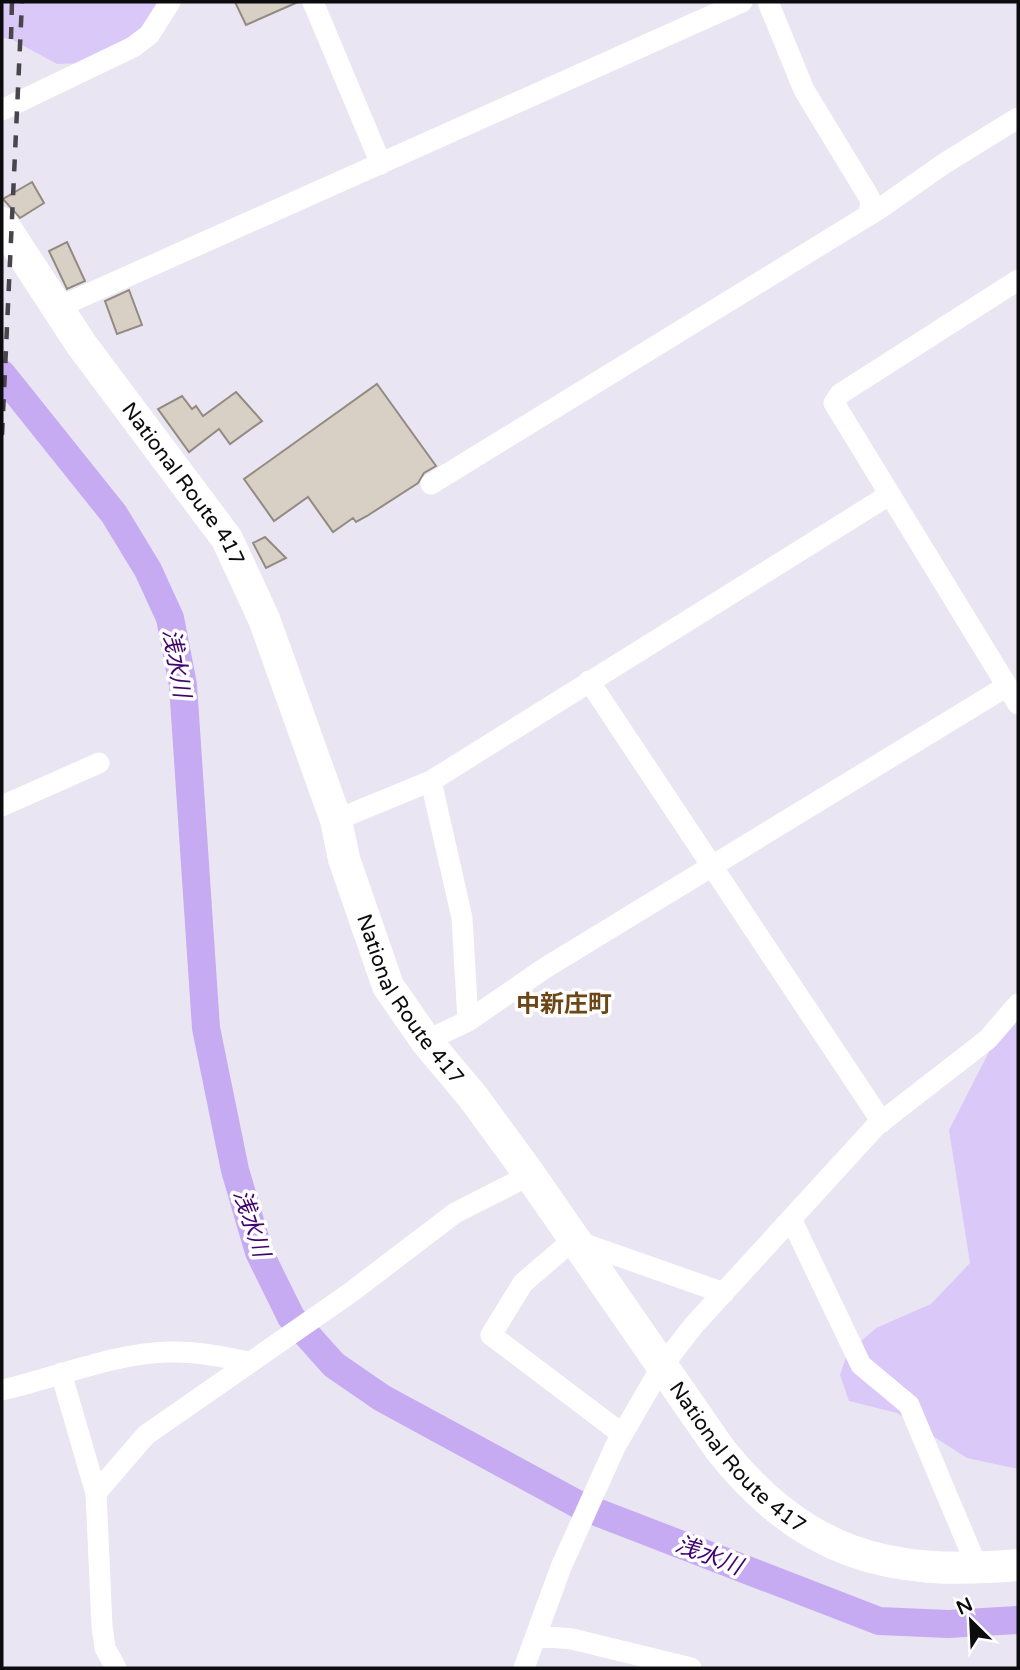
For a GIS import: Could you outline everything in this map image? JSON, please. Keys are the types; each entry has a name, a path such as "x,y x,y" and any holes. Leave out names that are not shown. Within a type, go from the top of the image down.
{"highway":[{"name":"National Route 417","path":"2,223 81,344 227,539 264,619 336,820 344,859 388,986 426,1041 473,1097 530,1175 736,1469 770,1502 811,1531 846,1551 909,1567 978,1569 1018,1565"}],"street":[{"path":"2,110 133,47 149,34 170,2"},
{"path":"313,2 381,164"},
{"path":"59,307 742,2"},
{"path":"768,2 804,90 869,197 872,204 868,216"},
{"path":"431,484 868,216 1018,118"},
{"path":"426,1041 468,1021 545,968 712,866 1013,695 834,403 840,394 1018,280"},
{"path":"336,820 431,781 890,495"},
{"path":"589,681 882,1122"},
{"path":"2,806 99,763"},
{"path":"431,781 462,918 468,1021"},
{"path":"524,1668 538,1636 561,1567 618,1440 662,1366 724,1293 882,1122 988,1039 1018,1004"},
{"path":"96,1493 146,1434 350,1293 455,1213 530,1175"},
{"path":"792,1221 861,1365 909,1405 978,1569"},
{"path":"618,1440 491,1335 523,1283 573,1240 724,1293"},
{"path":"2,1390 61,1373 168,1352 209,1354 249,1362"},
{"path":"61,1373 96,1493 102,1626 105,1648 116,1668"},
{"path":"538,1636 572,1639 691,1668"}],"shaded area":[{"path":"2,2 171,2 136,42 91,63 57,64 11,39 2,38"},
{"path":"1018,995 1018,1469 967,1458 897,1413 849,1401 840,1375 847,1354 876,1328 931,1304 970,1263 949,1130"}],"building":[{"path":"235,2 298,2 246,25"},
{"path":"32,182 44,203 20,218 3,199"},
{"path":"67,242 85,281 67,289 49,251"},
{"path":"129,290 142,325 117,334 105,301"},
{"path":"377,384 436,466 424,473 418,483 367,516 356,522 353,518 333,532 308,497 274,521 244,479"},
{"path":"236,392 262,421 230,444 219,429 189,452 158,409 182,396 192,409 196,406 203,416"},
{"path":"265,537 286,558 266,568 253,543"}],"waterway":[{"name":"浅水川","path":"2,374 114,514 148,570 170,618 183,685 206,1028 235,1170 259,1252 291,1317 334,1365 382,1398 581,1506 879,1621 948,1624 1018,1620"}],"railway":[{"path":"11,39 12,2"},
{"path":"2,435 22,2"}],"district":[{"name":"中新庄町","path":"564,1004"}]}
